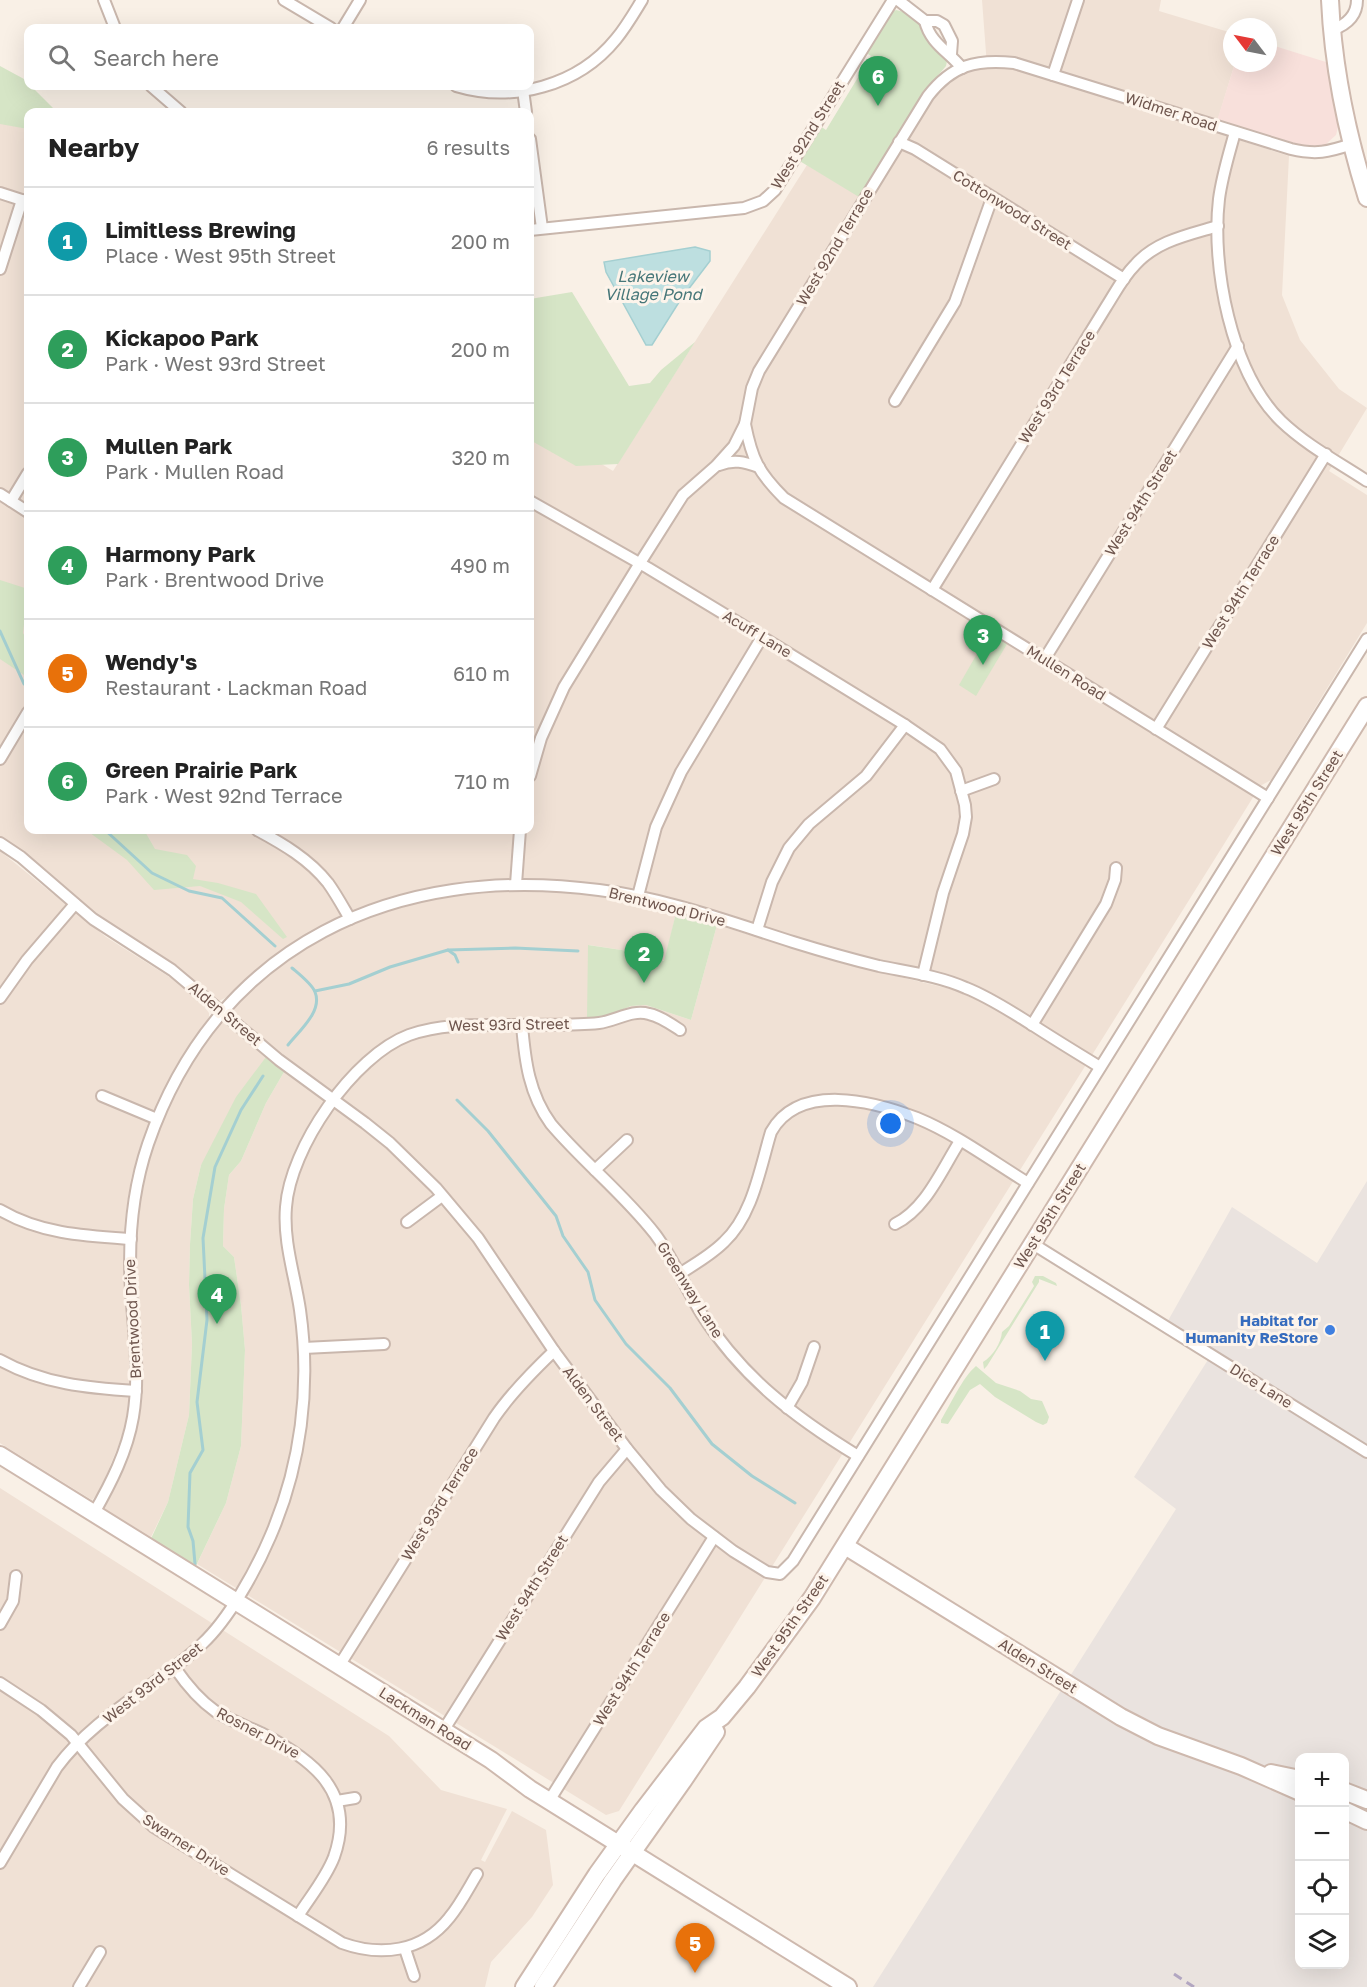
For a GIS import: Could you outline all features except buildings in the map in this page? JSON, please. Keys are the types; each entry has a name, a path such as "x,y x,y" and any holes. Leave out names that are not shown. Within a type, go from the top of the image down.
{"main road":[{"path":"1330,0 1336,68 1352,144 1367,198"},
{"name":"West 95th Street","path":"543,1987 602,1896 713,1737 722,1717 785,1637 845,1546 1367,706"},
{"name":"Lackman Road","path":"0,1455 491,1760 549,1801 848,1987"},
{"name":"Alden Street","path":"845,1546 1121,1718 1158,1736 1241,1766 1295,1790"},
{"name":"West 95th Street","path":"524,1987 618,1844 706,1728 722,1717"},
{"name":"Alden Street","path":"1241,1766 1295,1778"},
{"path":"1349,1793 1367,1800"},
{"path":"1349,1812 1367,1821"}],"street":[{"path":"104,0 113,24"},
{"path":"284,0 324,24"},
{"path":"346,24 360,0"},
{"path":"534,88 548,86 589,64 615,40 642,0"},
{"name":"West 92nd Street","path":"542,228 735,209 763,201 776,190 893,0"},
{"path":"898,0 925,21 937,21 944,25 952,41 951,54"},
{"path":"1053,75 1078,0"},
{"path":"1332,30 1342,27 1352,18 1357,8 1357,0"},
{"path":"925,21 927,30 944,52 951,54 962,68"},
{"name":"Widmer Road","path":"990,61 1014,63 1309,153 1326,152 1352,144"},
{"name":"West 92nd Terrace","path":"534,763 542,738 564,687 683,495 716,466 734,446 745,424 752,388 759,371 899,142 937,84 962,68 990,61"},
{"path":"156,90 176,108"},
{"path":"478,90 489,92 523,90 525,108"},
{"path":"1235,132 1219,199 1218,226 1219,268 1232,329 1238,346 1251,380 1280,420 1300,437 1367,481"},
{"name":"Cottonwood Street","path":"899,142 915,149 1125,279"},
{"path":"534,169 542,228 534,229"},
{"path":"0,193 24,201"},
{"path":"895,401 955,302 992,198"},
{"path":"0,269 24,204"},
{"name":"West 93rd Terrace","path":"932,590 1134,265 1162,244 1218,226"},
{"name":"West 94th Street","path":"1044,660 1238,346"},
{"name":"Mullen Road","path":"745,424 751,453 772,485 784,498 1268,798"},
{"name":"West 94th Terrace","path":"1156,729 1326,454"},
{"path":"716,466 730,460 759,467"},
{"path":"11,501 24,480"},
{"path":"0,494 24,509"},
{"name":"Acuff Lane","path":"534,503 762,636 905,725 939,749 956,771 966,818 963,834 943,892 923,975"},
{"path":"638,896 656,827 681,772 762,636"},
{"path":"858,1456 1367,639"},
{"path":"0,759 24,719"},
{"path":"757,930 772,882 789,848 809,824 866,776 905,725"},
{"path":"961,791 994,779"},
{"path":"268,834 315,869 330,885 350,919"},
{"path":"516,884 520,834"},
{"name":"Alden Street","path":"0,843 21,857 107,929 172,970 279,1060 390,1143 442,1196 492,1257 554,1351 627,1449 661,1490 714,1537 761,1569 780,1574 793,1561 858,1456"},
{"path":"1032,1025 1106,904 1113,887 1116,868"},
{"name":"Brentwood Drive","path":"94,1513 120,1464 133,1418 137,1366 131,1293 131,1239 138,1180 157,1119 183,1066 223,1012 274,963 327,929 382,905 427,893 459,888 516,884 570,886 638,896 860,962 923,975 965,987 990,999 1100,1067"},
{"path":"0,999 27,960 75,904"},
{"name":"West 93rd Street","path":"0,1863 57,1767 77,1743 175,1668 212,1634 257,1564 270,1538 293,1468 300,1437 304,1399 299,1306 286,1230 287,1198 293,1169 303,1146 360,1068 378,1052 410,1035 434,1028 459,1025 598,1023 638,1012 658,1017 680,1030"},
{"name":"Greenway Lane","path":"522,1025 526,1065 535,1098 551,1124 633,1208 656,1235 715,1334 759,1385 812,1427 858,1456"},
{"path":"102,1096 157,1119"},
{"path":"679,1274 712,1254 738,1225 749,1203 771,1132 776,1123 798,1106 818,1101 867,1104 918,1119 960,1141 1028,1183"},
{"path":"595,1170 627,1140"},
{"path":"895,1224 905,1219 924,1199 960,1141"},
{"path":"407,1222 442,1196"},
{"path":"0,1210 27,1223 50,1230 83,1236 131,1239"},
{"name":"Dice Lane","path":"1033,1244 1367,1452"},
{"path":"303,1348 384,1344"},
{"path":"787,1408 802,1382 814,1347"},
{"name":"West 93rd Terrace","path":"339,1666 494,1418 508,1398 554,1351"},
{"path":"0,1360 17,1370 44,1380 136,1391"},
{"name":"West 94th Street","path":"444,1731 598,1482 627,1449"},
{"name":"West 94th Terrace","path":"549,1801 714,1537"},
{"path":"0,1624 13,1601 16,1576"},
{"name":"Rosner Drive","path":"175,1668 199,1698 218,1713 307,1759 322,1776 337,1801 339,1834 334,1856 298,1916"},
{"name":"Swarner Drive","path":"0,1683 41,1710 70,1735 123,1800 154,1827 329,1936 354,1947 377,1951 405,1949 425,1939 449,1919 477,1874"},
{"path":"337,1801 355,1797"},
{"path":"405,1949 414,1976"},
{"path":"79,1987 100,1952"}],"shaded area":[{"path":"982,0 1161,0 1159,11 1223,30 1223,72 1232,72 1214,132 1289,156 1282,295 1300,340 1339,389 1367,408 1329,471 1367,495 1367,623 1271,780 1260,786 619,1811 606,1815 197,1564 226,1503 241,1446 245,1350 241,1305 234,1257 223,1246 224,1209 229,1175 241,1161 266,1103 284,1072 201,1165 193,1199 190,1244 189,1285 192,1344 189,1415 168,1502 151,1537 104,1508 136,1424 134,1241 142,1177 150,1150 179,1081 213,1029 265,977 314,943 345,926 402,906 478,892 559,892 592,895 676,913 665,961 635,952 589,945 588,1019 616,1014 631,1006 646,1005 691,1020 717,925 845,964 955,990 974,999 979,988 800,940 650,894 578,882 503,879 446,885 406,893 368,905 326,924 288,946 259,967 229,996 219,1001 114,930 0,839 0,95 24,110 24,834 534,834 534,422 613,471 807,165 867,201 928,103 941,87 952,78 987,66"},
{"path":"1277,47 1329,63 1338,127 1336,135 1325,145 1319,148 1299,147 1216,124 1232,72 1277,72"},
{"path":"0,851 106,937 171,978 200,1001 209,1013 209,1017 178,1062 158,1102 142,1141 131,1179 125,1218 123,1255 131,1372 128,1411 121,1439 98,1493 92,1500 0,1443"},
{"path":"1367,1181 1367,1987 873,1987 1176,1509 1134,1477 1211,1355 1165,1326 1232,1207 1317,1263"},
{"path":"0,1488 389,1736 441,1790 507,1809 481,1860 485,1862 512,1811 546,1830 553,1885 532,1917 491,1962 485,1987 0,1987"}],"green space":[{"path":"896,10 904,12 919,23 947,61 946,66 924,92 859,197 798,160 820,126 826,130 871,56 865,52 889,14"},
{"path":"0,66 24,79 24,90 35,90 53,108 24,108 24,128 0,124"},
{"path":"572,292 629,386 650,383 661,370 695,342 618,464 576,466 534,442 534,298"},
{"path":"0,580 24,588 24,675 0,659"},
{"path":"989,633 1007,644 976,696 959,685"},
{"path":"91,834 146,834 155,849 187,855 196,866 193,879 218,883 256,894 287,937 283,939 241,902 200,886 154,890 127,860"},
{"path":"676,913 717,925 691,1020 646,1005 631,1006 605,1017 587,1019 588,945 635,952 664,961"},
{"path":"266,1057 284,1072 266,1103 241,1161 229,1175 224,1209 223,1246 234,1257 245,1350 241,1446 226,1503 194,1570 149,1543 168,1502 189,1415 192,1344 189,1285 193,1199 201,1165 236,1097"},
{"path":"1035,1276 1043,1276 1056,1283 1057,1286 1039,1279 984,1369 983,1362 996,1349 1002,1332 1009,1326 1034,1286 1032,1282"},
{"path":"976,1366 996,1383 1020,1391 1031,1399 1042,1401 1049,1417 1047,1423 1043,1425 1036,1422 995,1397 980,1384 970,1390 948,1424 941,1423 961,1384"}],"water":[{"name":"Lakeview Village Pond","path":"695,247 710,251 710,261 681,299 652,345 646,345 606,272 604,262"}],"waterway":[{"path":"0,631 24,684"},
{"path":"109,834 152,873 189,891 222,898 275,946"},
{"path":"315,991 349,984 390,967 448,950 515,948 578,951"},
{"path":"448,950 455,955 458,962"},
{"path":"288,1045 309,1020 317,999 311,986 292,968"},
{"path":"195,1564 193,1541 188,1527 190,1473 203,1450 197,1402 207,1320 203,1238 215,1167 241,1110 263,1076"},
{"path":"457,1100 488,1131 556,1216 563,1236 588,1272 595,1300 626,1344 670,1388 712,1444 752,1476 795,1503"}],"railway":[{"path":"1174,1974 1194,1987"}],"place":[{"name":"Green Prairie Park","path":"878,106"},
{"name":"Mullen Park","path":"983,665"},
{"name":"Kickapoo Park","path":"644,983"},
{"name":"Harmony Park","path":"217,1324"},
{"name":"Habitat for Humanity ReStore","path":"1330,1330"},
{"name":"Limitless Brewing","path":"1045,1361"},
{"name":"Wendy's","path":"695,1973"}]}
